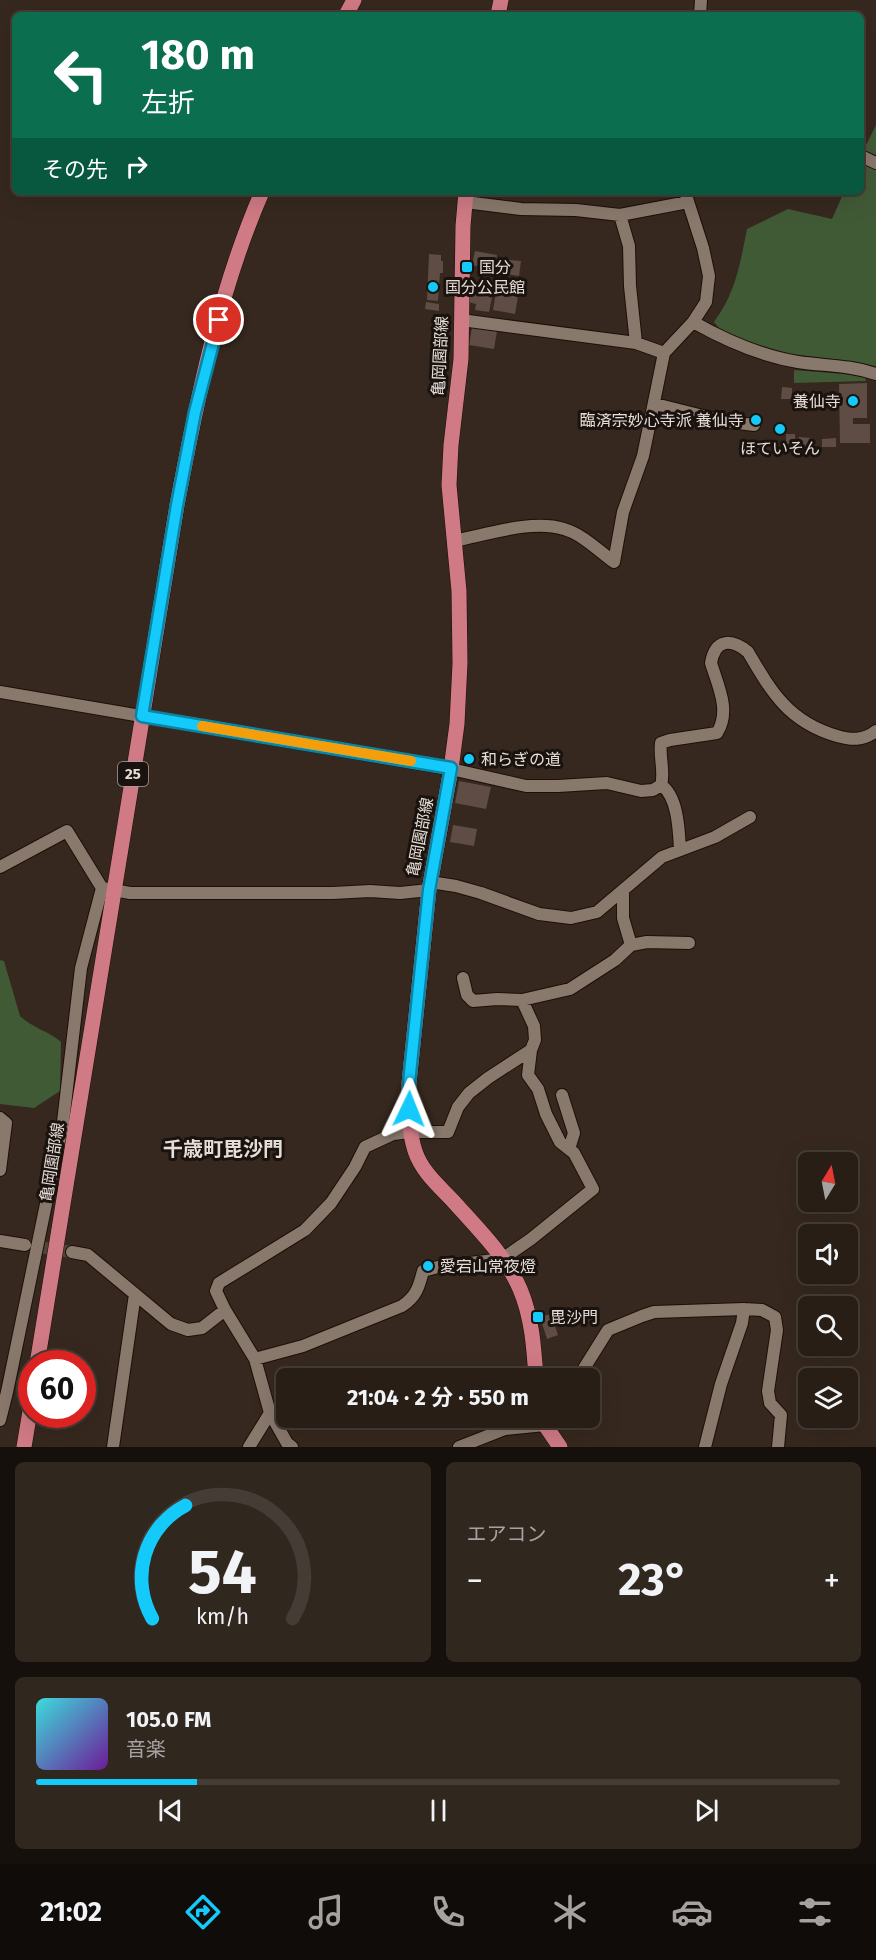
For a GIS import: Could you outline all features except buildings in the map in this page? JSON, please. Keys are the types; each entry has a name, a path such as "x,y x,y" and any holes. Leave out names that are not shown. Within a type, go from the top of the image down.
{"main road":[{"name":"亀岡園部線","path":"39,1350 109,889 142,716 177,505 195,412 233,268 261,195"},
{"name":"亀岡園部線","path":"465,197 460,320 461,359 451,445 450,475 453,541 459,591 460,663 457,724 429,886 409,1083 411,1132 415,1152 425,1171 502,1258 520,1289 533,1332 535,1368"},
{"path":"24,1447 27,1428"},
{"path":"548,1428 560,1447"}],"street":[{"path":"453,541 522,527 547,526 564,529 579,536 614,562 623,512 643,456 664,353 693,322 706,302 709,276 703,248 686,197 620,215 576,210 520,209 465,197"},
{"path":"620,215 629,246 630,286 636,343"},
{"path":"460,320 636,343 664,353"},
{"path":"693,322 723,339 796,362 860,368 876,374"},
{"path":"655,404 723,422 754,424"},
{"path":"0,692 451,768 526,786 607,783 641,790 653,790 661,785 663,779 659,755 661,743 717,733 722,725 725,711 711,663 717,648 723,643 732,643 748,652 782,705 814,729 849,740 861,739 876,731"},
{"path":"661,785 667,789 678,819 680,850"},
{"path":"0,867 67,831 109,889 130,893 370,891 400,893 429,886 456,886 539,914 571,918 597,912 662,857 715,837 750,817"},
{"path":"0,1420 8,1392 63,1122 81,968 109,889"},
{"path":"623,891 623,918 631,945"},
{"path":"464,978 467,995 473,1001 522,1000 570,989 615,960 631,945 647,942 689,943"},
{"path":"255,1359 303,1346 402,1306 413,1299 423,1271 502,1258 531,1239 593,1189 574,1153 560,1142 546,1114 538,1089 528,1075 531,1050 535,1040 534,1026 522,1000"},
{"path":"292,1447 287,1443 270,1413 255,1359 216,1291 219,1283 305,1230 331,1203 355,1167 365,1147 393,1134 448,1132 458,1107 469,1093 531,1050"},
{"path":"562,1095 574,1133 569,1149"},
{"path":"0,1118 6,1123 0,1170"},
{"path":"0,1240 25,1245"},
{"path":"72,1252 88,1255 171,1324 188,1330 201,1328 225,1310"},
{"path":"113,1447 135,1294"},
{"path":"705,1447 721,1384 742,1323 744,1309"},
{"path":"584,1368 608,1330 629,1320 654,1312 762,1310 775,1317 777,1330 768,1391 770,1403 781,1415 778,1447"},
{"path":"249,1447 270,1413"},
{"path":"459,1447 510,1428"}],"green space":[{"path":"876,125 876,368 840,360 790,354 725,335 714,322 732,289 747,229 788,209 832,219 843,195 864,195 864,149"},
{"path":"794,370 865,377 866,381 794,383"},
{"path":"0,960 4,961 20,1016 61,1042 60,1091 34,1108 0,1104"}],"tunnel":[{"path":"25,1245 72,1252"}],"slow traffic":[{"path":"202,726 411,761"}],"place":[{"name":"国分","path":"467,267"},
{"name":"国分公民館","path":"433,287"},
{"name":"養仙寺","path":"853,401"},
{"name":"臨済宗妙心寺派 養仙寺","path":"756,420"},
{"name":"ほていそん","path":"780,429"},
{"name":"和らぎの道","path":"469,759"},
{"name":"愛宕山常夜燈","path":"428,1266"},
{"name":"毘沙門","path":"538,1317"}],"district":[{"name":"千歳町毘沙門","path":"223,1149"}],"route":[{"path":"219,320 195,412 142,716 451,768 429,890 409,1083 409,1109"}]}
